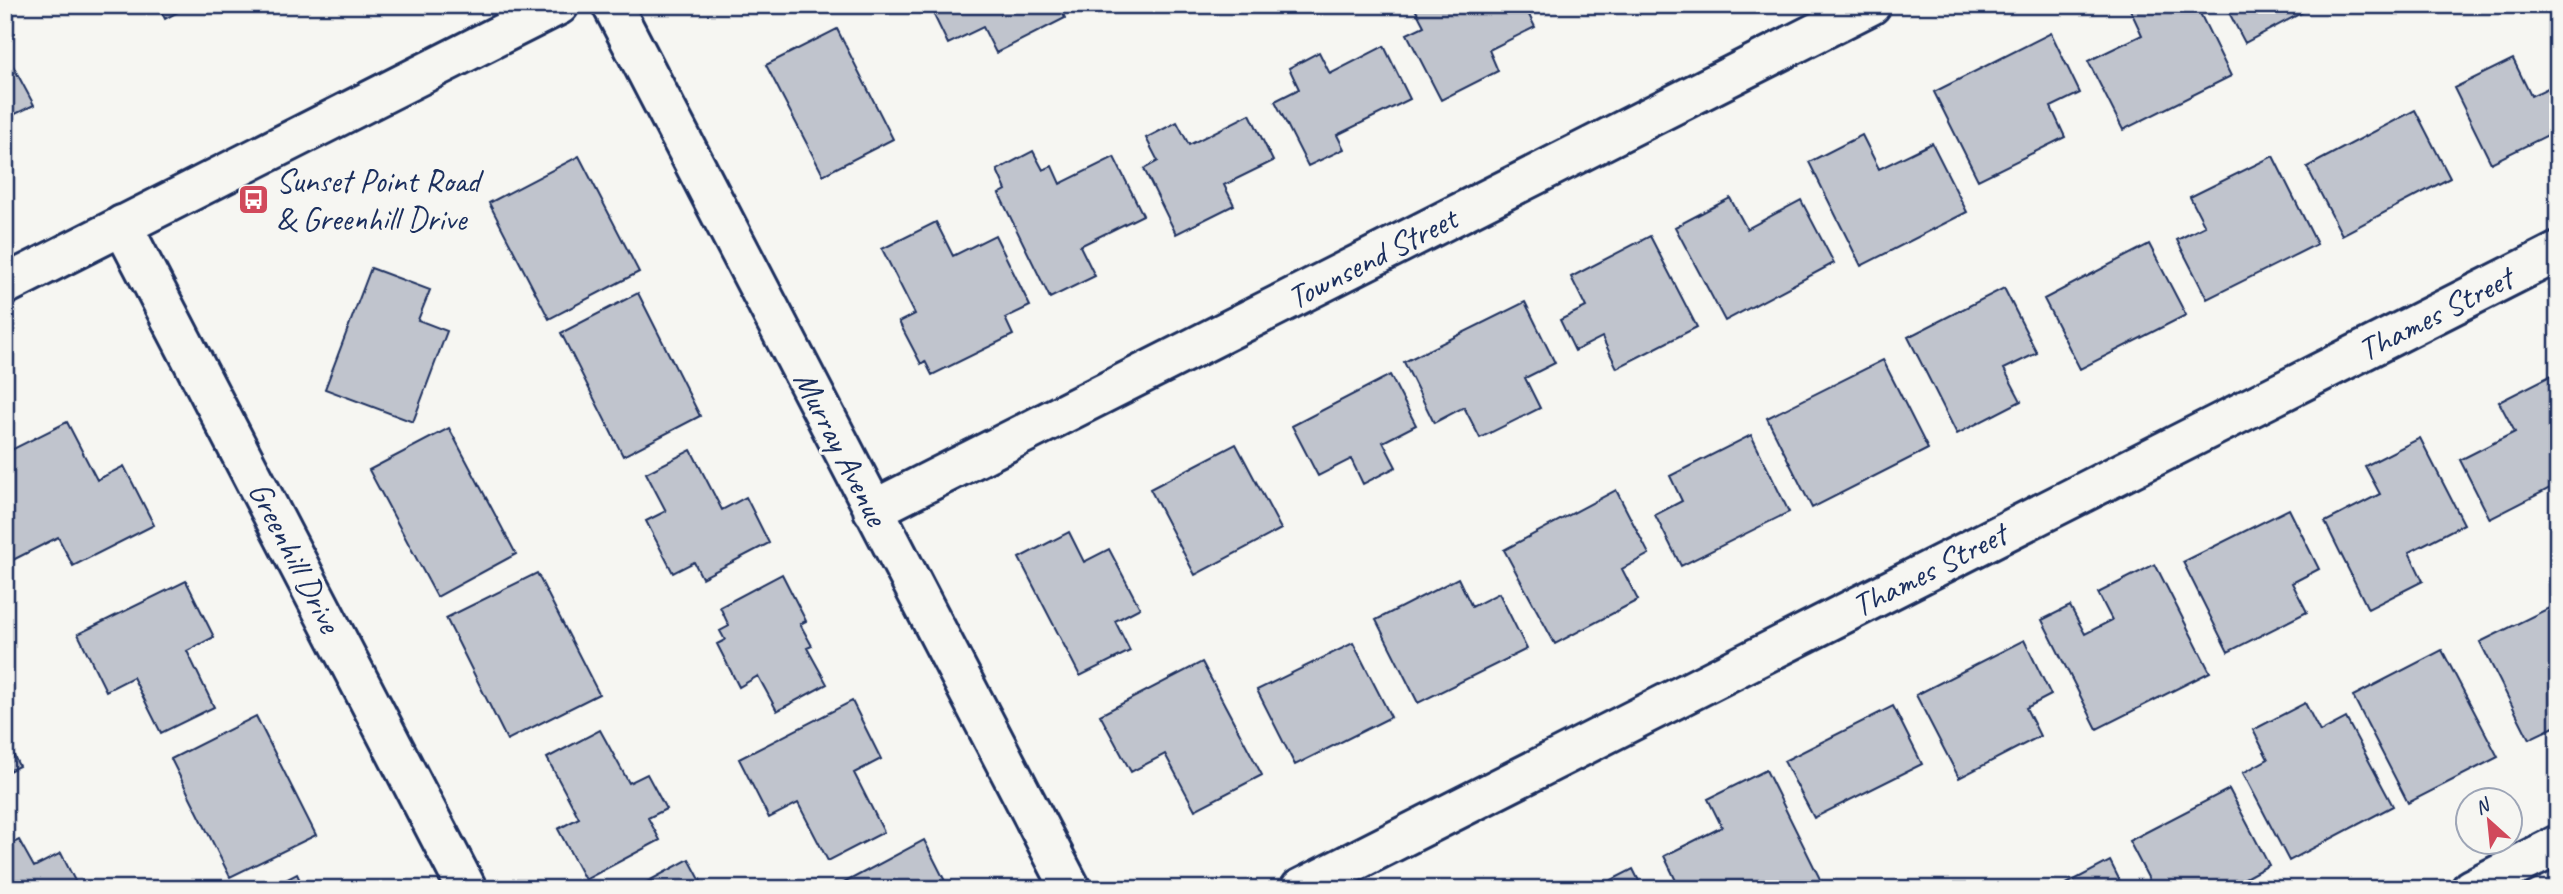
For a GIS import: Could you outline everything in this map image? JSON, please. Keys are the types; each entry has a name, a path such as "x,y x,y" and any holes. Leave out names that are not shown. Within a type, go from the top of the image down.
{"street":[{"path":"5,285 559,5"},
{"name":"Murray Avenue","path":"612,5 1071,889"},
{"name":"Townsend Street","path":"873,510 1871,5"},
{"name":"Greenhill Drive","path":"122,225 467,889"},
{"name":"Thames Street","path":"1300,889 2558,252"},
{"path":"2471,889 2558,845"}],"building":[{"path":"158,5 191,5 165,19"},
{"path":"929,5 1059,5 1065,18 996,53 983,27 948,44"},
{"path":"1413,5 1524,5 1535,27 1489,50 1498,71 1441,100 1407,34 1424,26"},
{"path":"2128,5 2196,5 2231,76 2123,130 2088,61 2142,35"},
{"path":"2225,5 2316,5 2245,43"},
{"path":"837,29 893,139 823,175 766,65"},
{"path":"2051,33 2080,93 2051,107 2065,137 1978,180 1934,92"},
{"path":"1384,46 1410,99 1337,135 1344,149 1308,166 1275,101 1299,89 1289,68 1319,52 1330,74"},
{"path":"5,51 34,105 5,119"},
{"path":"2513,59 2531,96 2558,83 2558,130 2491,163 2454,88"},
{"path":"2415,110 2450,178 2342,235 2307,167"},
{"path":"1250,114 1273,161 1224,185 1234,205 1176,234 1144,169 1158,161 1146,138 1177,122 1189,145"},
{"path":"1862,135 1879,169 1932,143 1967,212 1861,266 1809,162"},
{"path":"1033,151 1043,170 1052,166 1060,184 1114,157 1143,215 1080,246 1095,276 1050,298 999,194 1006,190 997,170"},
{"path":"579,156 639,272 549,319 489,203"},
{"path":"2273,156 2317,244 2207,299 2177,240 2205,226 2190,197"},
{"path":"1730,198 1747,229 1801,200 1834,263 1725,321 1675,227"},
{"path":"936,222 953,256 995,235 1030,306 1005,318 1013,335 932,375 925,361 921,364 899,322 915,314 882,249"},
{"path":"1650,236 1697,327 1617,368 1602,337 1575,351 1560,320 1586,307 1571,277"},
{"path":"2149,244 2186,315 2080,369 2044,299"},
{"path":"371,268 430,290 418,320 447,331 413,422 325,389"},
{"path":"2004,288 2037,353 2004,369 2021,401 1957,434 1908,337"},
{"path":"638,293 700,416 623,456 561,333"},
{"path":"1525,302 1555,363 1525,378 1540,408 1480,438 1464,407 1434,423 1404,362"},
{"path":"1883,360 1928,449 1812,508 1767,418"},
{"path":"2554,374 2558,380 2558,484 2490,519 2460,460 2515,432 2499,402"},
{"path":"1390,375 1416,425 1383,442 1396,467 1363,484 1351,459 1318,476 1292,426"},
{"path":"67,422 97,480 124,466 154,525 73,566 58,537 5,564 5,453"},
{"path":"449,428 516,554 437,597 369,470"},
{"path":"1751,435 1789,512 1681,566 1655,515 1682,501 1670,476"},
{"path":"2420,438 2464,524 2409,552 2423,581 2368,609 2325,522 2380,494 2365,466"},
{"path":"1236,444 1281,529 1195,575 1150,489"},
{"path":"691,450 722,510 746,497 769,543 702,578 694,562 673,573 646,521 666,511 646,473"},
{"path":"1616,490 1649,554 1622,569 1638,600 1555,644 1504,550"},
{"path":"2289,509 2319,569 2292,583 2307,612 2228,652 2183,562"},
{"path":"1069,532 1084,562 1109,549 1140,608 1115,621 1130,651 1080,676 1019,558"},
{"path":"2155,564 2210,672 2097,729 2042,620 2070,606 2085,634 2112,620 2098,593"},
{"path":"537,573 599,694 507,740 446,618"},
{"path":"782,574 806,621 800,624 812,646 807,648 827,684 777,711 758,676 739,687 717,644 725,640 720,631 729,626 720,607"},
{"path":"1458,578 1472,607 1499,593 1527,649 1418,703 1376,620"},
{"path":"186,581 214,637 187,651 214,707 161,733 133,677 106,691 78,634"},
{"path":"2549,608 2558,627 2558,725 2529,739 2480,642"},
{"path":"2024,640 2051,695 2026,708 2040,736 1959,778 1916,695"},
{"path":"1353,643 1391,717 1295,765 1257,690"},
{"path":"2442,650 2498,757 2408,803 2353,696"},
{"path":"1202,662 1262,775 1195,810 1165,754 1131,772 1100,715"},
{"path":"852,701 881,759 854,773 884,832 828,861 798,803 769,818 739,759"},
{"path":"2305,703 2320,732 2346,718 2393,806 2289,861 2243,773 2268,759 2253,730"},
{"path":"1893,706 1922,764 1814,818 1784,761"},
{"path":"256,716 316,835 230,877 171,759"},
{"path":"600,730 629,783 647,774 666,809 648,818 660,840 585,880 558,829 579,818 547,758"},
{"path":"5,738 19,766 5,773"},
{"path":"1766,770 1823,885 1815,889 1680,889 1664,856 1722,827 1708,799"},
{"path":"2229,789 2269,865 2225,889 2154,889 2129,841"},
{"path":"19,840 34,867 61,853 79,889 5,889 5,847"},
{"path":"924,840 949,889 842,889 840,885"},
{"path":"689,859 705,889 634,889"},
{"path":"2110,861 2124,889 2057,889"},
{"path":"1633,869 1643,889 1594,889"},
{"path":"297,874 304,889 268,889"}],"place":[{"name":"Sunset Point Road & Greenhill Drive","path":"253,200"}]}
